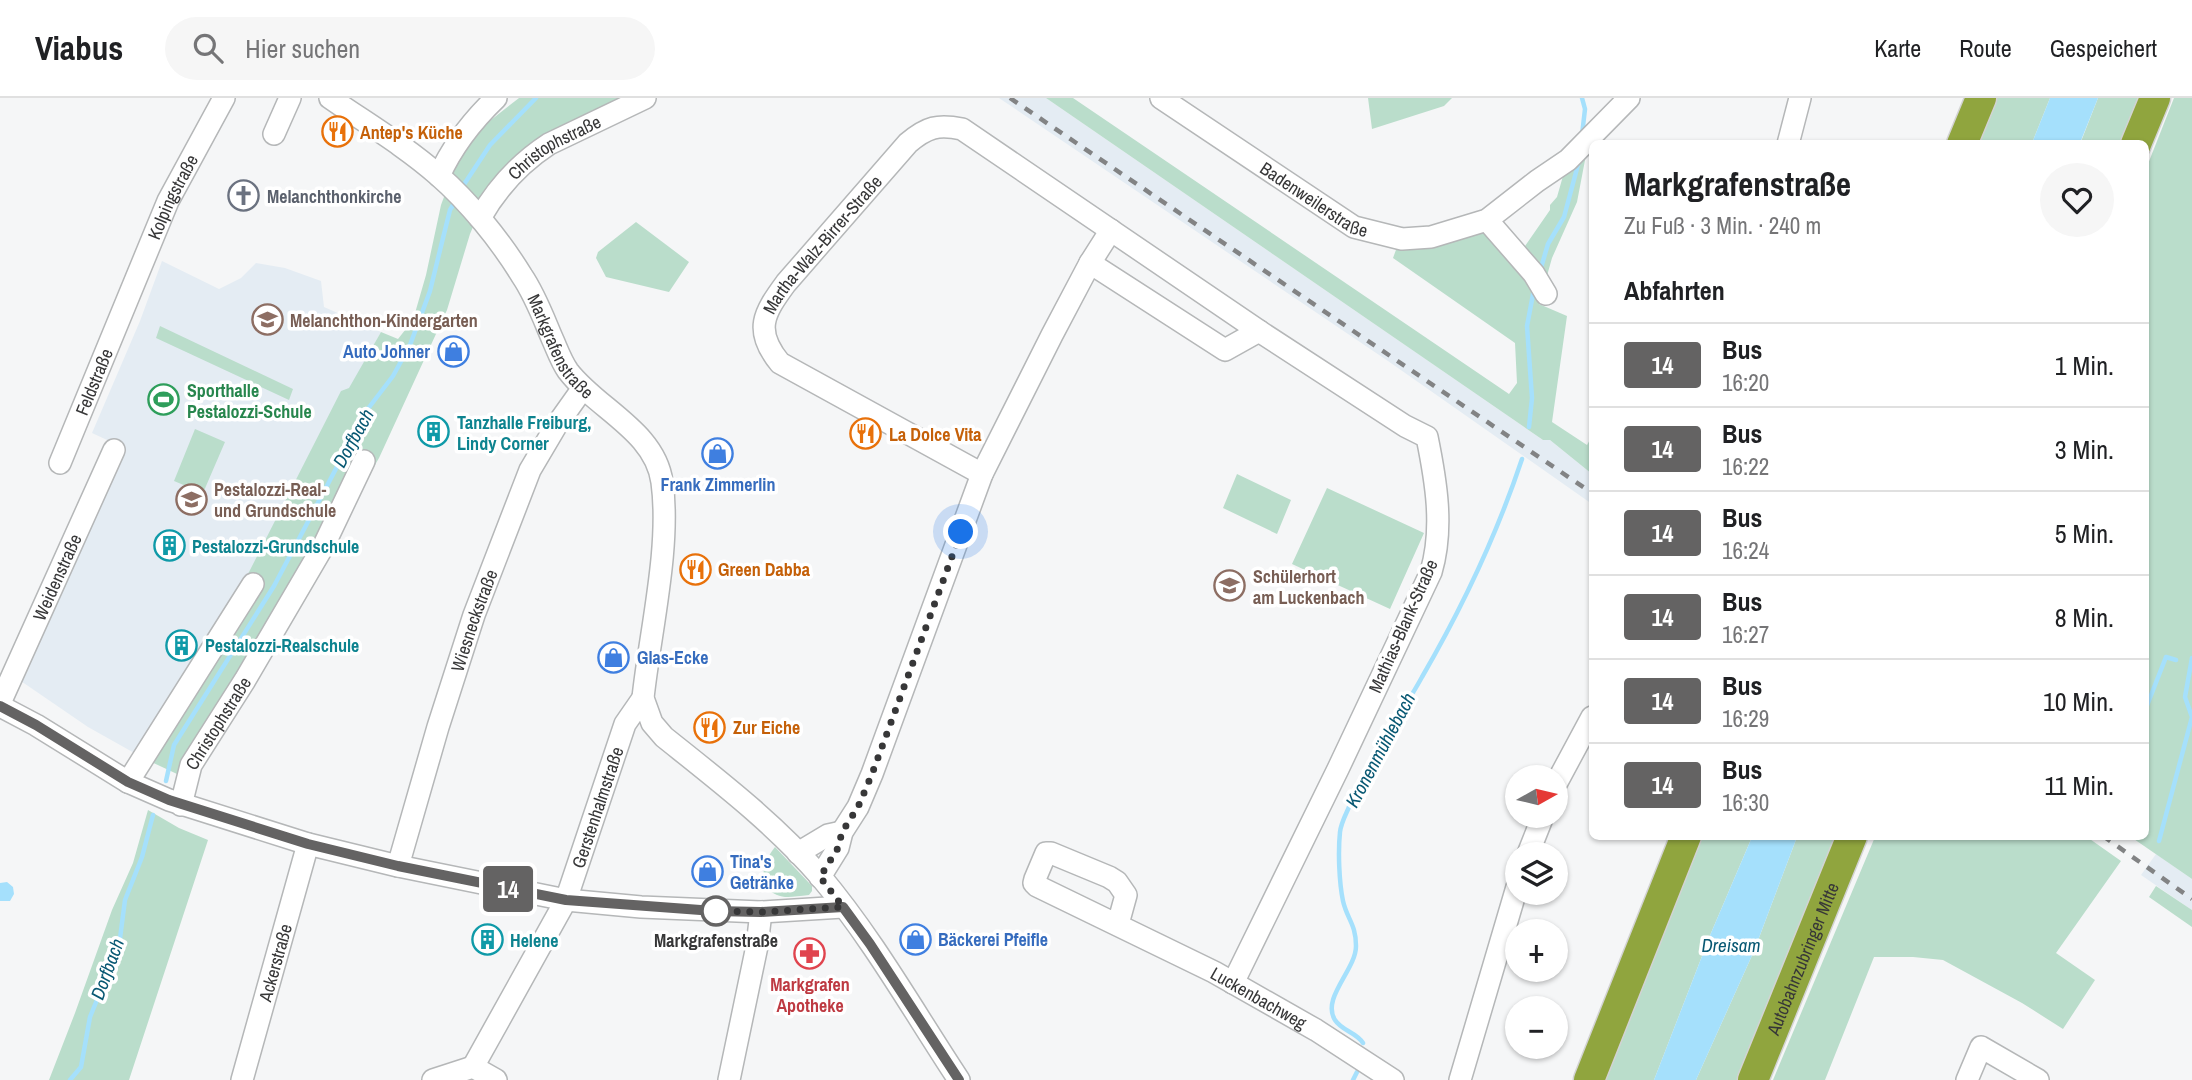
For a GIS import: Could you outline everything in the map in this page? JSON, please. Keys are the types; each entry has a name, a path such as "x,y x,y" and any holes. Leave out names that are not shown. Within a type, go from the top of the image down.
{"highway":[{"path":"1964,140 1980,98"},
{"path":"2138,140 2155,98"},
{"path":"1589,1080 1684,840"},
{"name":"Autobahnzubringer Mitte","path":"1753,1080 1850,840"}],"street":[{"name":"Kolpingstraße","path":"127,300 168,201 224,98"},
{"path":"274,134 290,98"},
{"name":"Markgrafenstraße","path":"330,98 416,157 459,196 505,248 524,278 566,369 583,388 635,433 648,447 657,464 662,481 663,530 643,698"},
{"path":"459,196 447,159 472,121 496,98"},
{"name":"Christophstraße","path":"459,196 499,187 535,153 549,144 645,98"},
{"name":"Badenweilerstraße","path":"1161,98 1354,227 1402,239 1431,237 1487,220 1536,181 1571,158 1629,98"},
{"path":"1789,140 1800,98"},
{"name":"Martha-Walz-Birrer-Straße","path":"982,474 780,363 770,351 764,330 769,306 908,143 924,129 946,125 962,129 1111,230"},
{"path":"1487,220 1541,286"},
{"path":"820,877 838,848 842,832 858,807 872,774 982,474 1090,263 1111,230"},
{"name":"Mathias-Blank-Straße","path":"1111,230 1259,331 1405,426 1427,437 1434,473 1438,518 1434,559 1426,582 1233,983"},
{"path":"1090,263 1225,350 1259,331"},
{"name":"Feldstraße","path":"60,463 127,300"},
{"name":"Wiesneckstraße","path":"398,866 474,615 530,470 583,388"},
{"name":"Weidenstraße","path":"0,705 114,450"},
{"name":"Christophstraße","path":"167,800 245,680 324,545 364,461"},
{"path":"128,782 253,584"},
{"path":"643,698 652,723 664,737 752,808 820,877 870,944 959,1080"},
{"name":"Gerstenhalmstraße","path":"473,1067 566,900 625,724 643,698"},
{"path":"0,705 128,782 167,800 308,844 398,866 566,900 673,909 761,912 843,907"},
{"path":"1566,765 1589,723"},
{"path":"798,853 828,835 842,832"},
{"name":"Ackerstraße","path":"249,1079 308,844"},
{"path":"1460,1080 1512,905"},
{"path":"729,1080 757,946 761,912"},
{"name":"Luckenbachweg","path":"1118,924 1233,983 1316,1030 1393,1080"},
{"path":"1967,1080 1981,1047 2038,1080"},
{"path":"433,1080 473,1067 496,1080"}],"shaded area":[{"path":"999,98 1046,98 1543,440 1550,440 1589,472 1589,502 1388,361"},
{"name":"Pestalozzi-Real- und Grundschule","path":"162,261 219,289 241,278 256,263 285,268 321,281 324,307 381,332 219,630 145,759 88,727 15,677 120,446 92,433 140,321"},
{"path":"2156,854 2192,879 2192,910 2141,875"}],"green space":[{"path":"519,98 628,98 483,203 470,234 447,310 379,458 192,781 145,759 219,631 341,391 349,388 381,332 398,339 413,320 441,205 456,165 482,127"},
{"path":"1046,98 1073,98 1509,394 1517,383 1515,343 1393,258 1397,247 1483,228 1523,249 1550,210 1563,176 1586,155 1577,202 1552,258 1539,304 1567,316 1552,422 1587,445 1589,441 1589,472 1550,440 1543,440"},
{"path":"1368,98 1452,98 1444,106 1372,129"},
{"path":"1994,98 2050,98 2033,140 1977,140"},
{"path":"2098,98 2141,98 2123,140 2082,140"},
{"path":"2174,98 2192,98 2192,879 2135,840 2149,840 2149,161"},
{"path":"636,222 689,262 669,292 606,277 596,258 598,252"},
{"path":"160,326 293,389 289,400 156,338"},
{"path":"195,429 225,442 203,493 174,481"},
{"path":"1237,474 1291,500 1277,534 1223,508"},
{"path":"1327,488 1424,533 1390,609 1292,564"},
{"path":"148,810 179,828 208,840 129,1080 49,1080 112,910 133,863"},
{"path":"1698,840 1751,840 1654,1080 1599,1080"},
{"path":"1796,840 1839,840 1739,1080 1696,1080 1754,951"},
{"path":"1874,840 2091,840 2121,861 2056,953 2095,980 2063,1029 2022,1003 1943,960 1874,957 1825,1080 1773,1080"},
{"path":"775,847 812,886 809,895 780,896 764,886 765,865"},
{"path":"2156,886 2192,910 2192,927 2149,897"}],"water":[{"path":"2050,98 2098,98 2081,140 2033,140"},
{"name":"Dreisam","path":"1751,840 1796,840 1754,951 1696,1080 1654,1080"},
{"path":"7,882 13,887 14,894 10,901 0,901 0,883"}],"waterway":[{"name":"Dorfbach","path":"461,189 490,145 536,98"},
{"name":"Kronenmühlebach","path":"1582,98 1585,109 1582,135"},
{"name":"Kronenmühlebach","path":"1540,271 1548,244 1564,217 1579,161"},
{"name":"Dorfbach","path":"166,781 174,745 274,586 367,410 393,376 410,345 430,291 450,210 456,200"},
{"name":"Kronenmühlebach","path":"1529,427 1532,398 1527,326 1534,289"},
{"name":"Kronenmühlebach","path":"1363,1043 1338,1024 1332,1011 1335,993 1351,965 1356,946 1355,932 1343,901 1341,885 1341,825 1364,774 1422,677 1465,597 1490,543 1522,459"},
{"path":"2149,700 2166,657 2176,660"},
{"path":"2192,658 2185,697 2192,717"},
{"path":"2159,841 2192,717"},
{"name":"Dorfbach","path":"70,1080 81,1067 90,1017 119,946 125,900 142,857 153,815"},
{"name":"Kronenmühlebach","path":"1353,1080 1357,1072"}],"railway":[{"path":"1010,98 1589,491"},
{"path":"2109,840 2192,899"}],"bus line":[{"name":"14","path":"0,706 128,782 181,805 308,844 398,866 566,900 714,911 761,912 843,907 959,1080"}],"place":[{"name":"Antep's Küche","path":"337,132"},
{"name":"Melanchthonkirche","path":"244,196"},
{"name":"Melanchthon-Kindergarten","path":"267,320"},
{"name":"Auto Johner","path":"453,351"},
{"name":"Sporthalle Pestalozzi-Schule","path":"164,400"},
{"name":"Tanzhalle Freiburg, Lindy Corner","path":"434,432"},
{"name":"La Dolce Vita","path":"866,434"},
{"name":"Frank Zimmerlin","path":"718,454"},
{"name":"Pestalozzi-Real- und Grundschule","path":"191,499"},
{"name":"Pestalozzi-Grundschule","path":"169,546"},
{"name":"Green Dabba","path":"695,569"},
{"name":"Schülerhort am Luckenbach","path":"1230,586"},
{"name":"Pestalozzi-Realschule","path":"182,645"},
{"name":"Glas-Ecke","path":"614,657"},
{"name":"Zur Eiche","path":"710,727"},
{"name":"Tina's Getränke","path":"707,871"},
{"name":"Markgrafenstraße","path":"716,911"},
{"name":"Bäckerei Pfeifle","path":"915,939"},
{"name":"Helene","path":"487,940"},
{"name":"Markgrafen Apotheke","path":"810,954"}],"route":[{"path":"716,911 761,912 843,907 820,877 838,848 842,832 858,807 872,774 961,532"}]}
